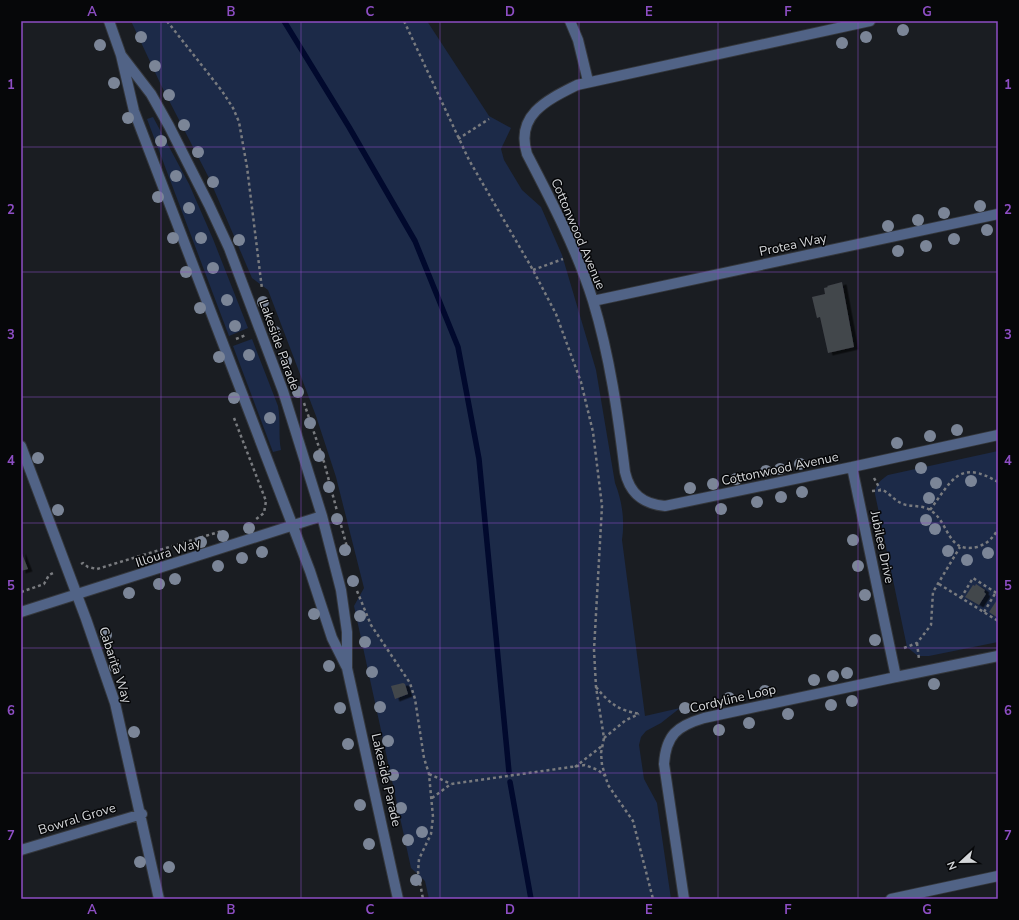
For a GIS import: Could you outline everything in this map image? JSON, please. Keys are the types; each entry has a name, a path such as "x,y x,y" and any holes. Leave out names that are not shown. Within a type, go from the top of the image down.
{"street":[{"name":"Lakeside Parade","path":"108,21 122,55 134,110 292,527 310,570 332,638 347,668"},
{"path":"570,21 578,40 588,81"},
{"name":"Cottonwood Avenue","path":"852,467 665,506 653,505 642,500 633,492 627,483 610,372 593,301 561,220 528,154 524,142 524,130 528,121 536,111 567,90 588,81 826,25 870,21"},
{"name":"Lakeside Parade","path":"122,55 151,94 182,151 228,248 260,330 301,446 322,516 341,590 347,632 347,668 398,899"},
{"name":"Protea Way","path":"593,301 998,214"},
{"path":"852,467 998,435"},
{"name":"Cabarita Way","path":"21,446 77,595 115,703 142,814 160,899"},
{"name":"Jubilee Drive","path":"852,467 896,677"},
{"name":"Illoura Way","path":"21,612 292,527 322,516"},
{"path":"896,677 998,656"},
{"name":"Cordyline Loop","path":"684,899 664,764 665,751 670,739 678,729 688,722 704,718 896,677"},
{"name":"Bowral Grove","path":"21,850 142,814"},
{"path":"891,899 998,876"}],"path":[{"path":"167,21 222,91 233,108 239,122 245,153 262,291"},
{"path":"404,21 458,139 488,194 533,270 556,314 574,362 588,412 597,458 602,506 594,650 596,687 604,738 602,746 602,765 608,785 633,821 653,899"},
{"path":"458,139 489,119"},
{"path":"533,270 563,258"},
{"path":"223,344 260,330"},
{"path":"302,398 324,462 338,513"},
{"path":"233,415 266,502 264,513 260,518 247,523"},
{"path":"930,510 949,484 959,474 978,472 998,482"},
{"path":"874,478 880,489 903,503 930,510 941,521 949,536 960,547 969,548 984,545 990,541 998,529"},
{"path":"870,491 880,489"},
{"path":"340,520 348,552"},
{"path":"83,563 88,567 97,569 225,530"},
{"path":"907,647 917,643 932,625 933,592 960,547"},
{"path":"21,592 44,584 49,575"},
{"path":"961,598 973,578 997,593 984,612"},
{"path":"938,584 998,621"},
{"path":"356,587 362,606 371,625 410,683 418,717 432,798 431,834 419,859 418,872 423,899"},
{"path":"917,643 919,660"},
{"path":"596,687 605,699 622,711 640,714 626,720 604,738"},
{"path":"574,767 602,746"},
{"path":"432,798 451,784 526,775 574,767 592,767 605,776"},
{"path":"429,774 451,784"}],"shaded area":[{"path":"131,21 427,21 489,116 511,128 501,149 504,160 522,190 541,207 562,255 596,370 615,483 622,511 622,540 645,716 680,708 661,723 646,731 641,737 639,745 644,779 657,803 671,899 429,899 425,881 411,868 354,606 364,588 336,477 316,416 268,290 252,278 209,178 161,85"},
{"path":"153,117 189,184 213,239 248,328 229,336 147,119"},
{"path":"252,339 278,406 281,450 273,452 233,346"},
{"path":"998,451 998,642 929,656 918,656 907,647 875,494 877,485 888,475"}],"building":[{"path":"842,282 854,347 828,353 820,317 817,318 812,297 825,294 824,288 828,287 827,286"},
{"path":"21,551 28,569 21,571"},
{"path":"976,584 985,590 984,592 986,594 979,605 965,597 973,585 975,586"},
{"path":"997,600 998,601 998,618 989,612"},
{"path":"403,683 405,684 408,694 395,699 391,686"}],"waterway":[{"path":"284,21 349,127 415,241 458,347 479,459 509,772"},
{"path":"510,782 531,899"}]}
